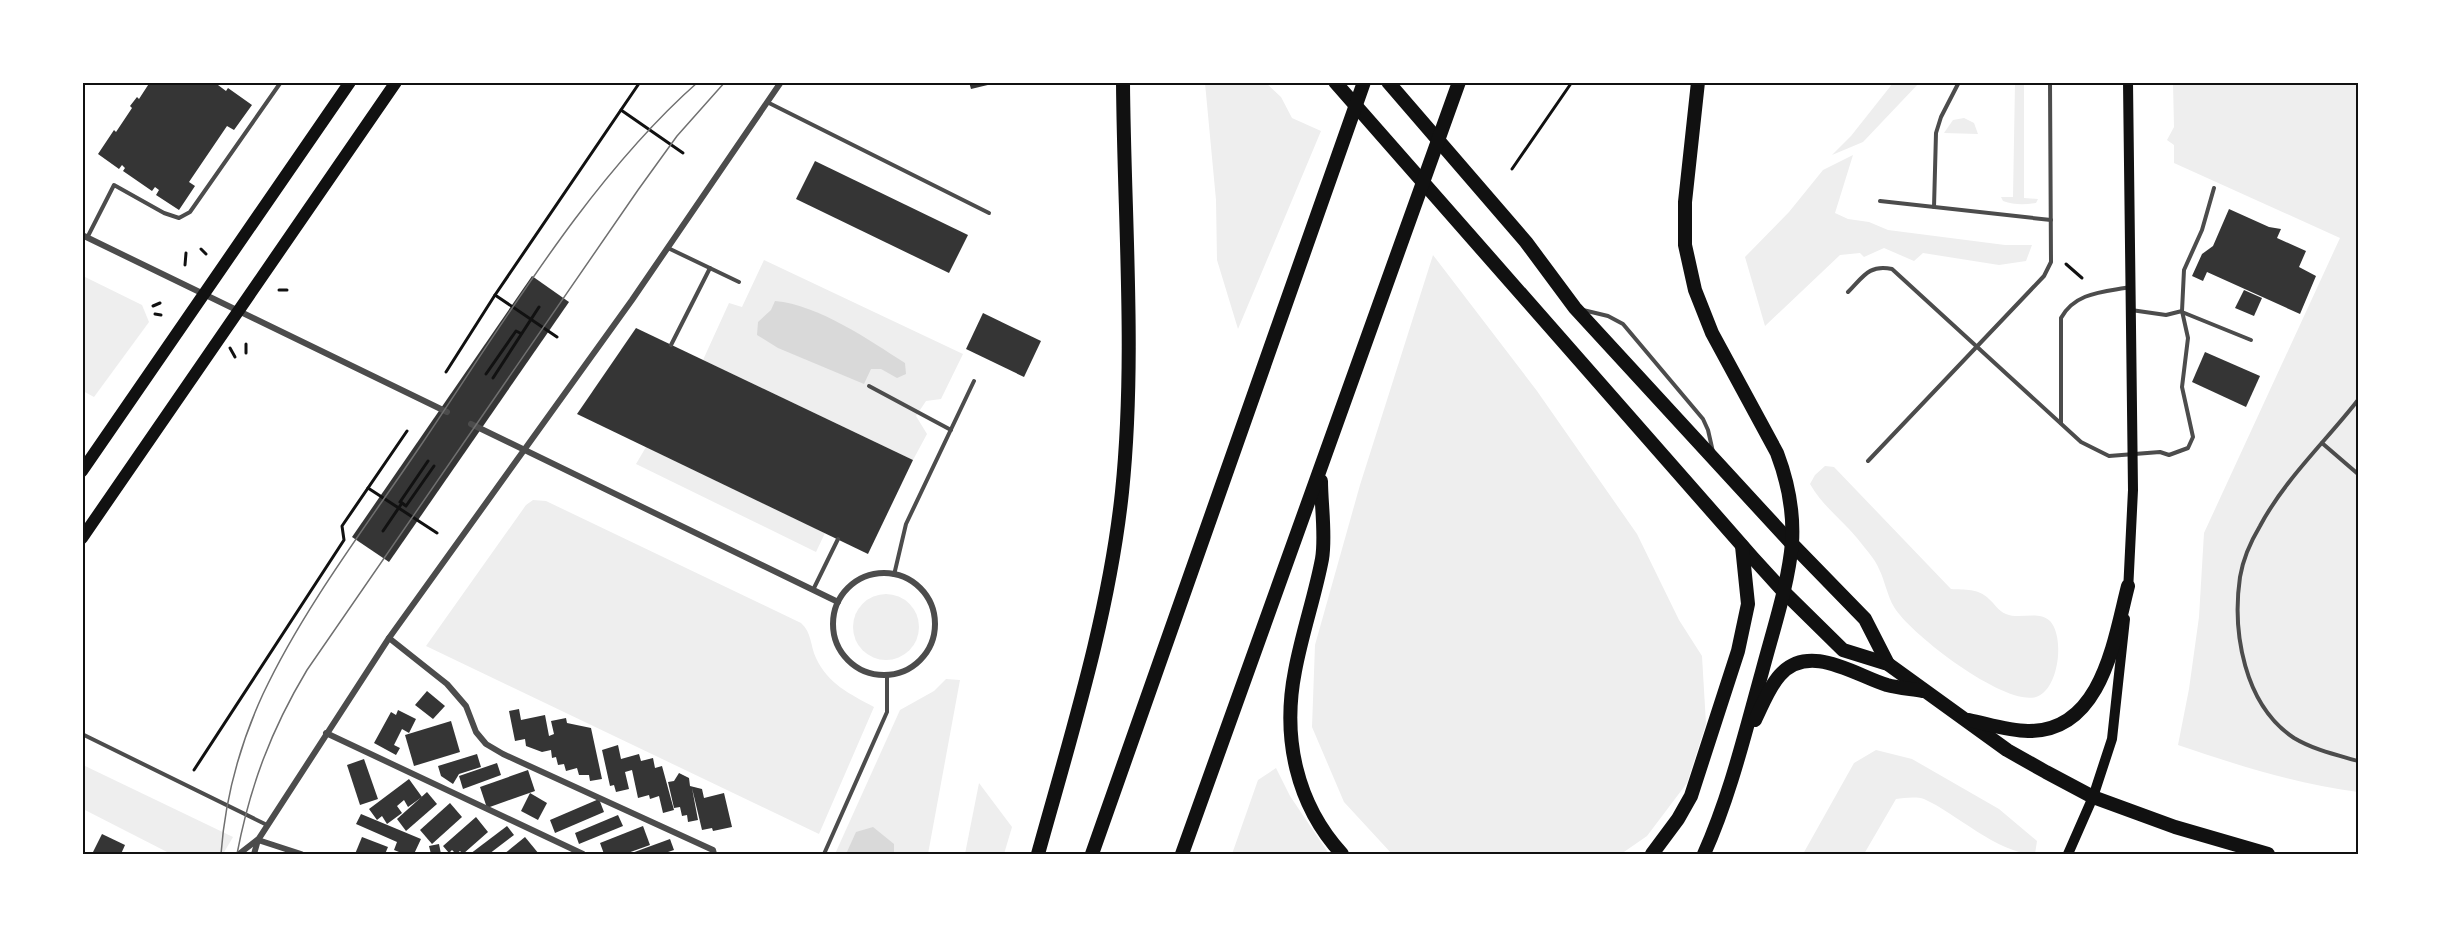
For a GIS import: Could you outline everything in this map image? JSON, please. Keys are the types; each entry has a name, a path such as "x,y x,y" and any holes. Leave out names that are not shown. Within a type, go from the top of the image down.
{"highway":[{"path":"1038,855 1107,590 1122,493 1127,436 1128,381 1123,82"},
{"path":"1092,855 1364,82"},
{"path":"1388,82 1526,242 1575,308 1792,544 1865,619 1888,664"},
{"path":"1182,855 1459,82"},
{"path":"1698,82 1685,202 1685,245 1695,290 1712,333 1777,453 1785,473 1792,504 1792,544 1783,591 1742,746 1715,829 1704,855"},
{"path":"1339,87 1742,546 1783,591 1843,650 1888,664 2007,750 2093,797 2175,827 2268,855"},
{"path":"1320,473 1323,556 1295,670 1290,704 1290,736 1294,764 1304,793 1318,823 1342,855"},
{"path":"1652,855 1678,819 1691,796 1738,651 1748,604 1742,546"},
{"path":"1963,719 2026,731 2059,725 2075,715 2086,705 2100,680 2112,648 2128,586"},
{"path":"1742,746 1780,675 1790,667 1801,663 1822,661 1888,685 1923,691"}],"main road":[{"path":"82,471 350,82"},
{"path":"82,538 396,82"},
{"path":"2068,855 2093,797 2112,739 2131,565 2128,82"}],"street":[{"path":"254,855 258,840 267,825 389,638 668,248 781,82"},
{"path":"85,237 447,412"},
{"path":"471,424 838,602"},
{"path":"886,573 894,575 919,586 929,600 935,617 935,634 928,651 917,664 903,672 887,675 864,670 844,656 836,642 833,627 834,611 853,583 869,575 886,573"},
{"path":"389,638 447,684 466,706 476,732 486,744 503,754 713,850 714,855"},
{"path":"326,733 583,855"},
{"path":"239,855 258,840"},
{"path":"258,840 301,855"}],"lane":[{"path":"85,237 114,185 179,218 190,212 281,82"},
{"path":"1326,82 1339,87"},
{"path":"1934,207 1936,133 1941,117 1959,82"},
{"path":"1868,461 2044,276 2051,262 2050,82"},
{"path":"767,102 990,213"},
{"path":"1848,292 1867,272 1879,266 1892,269 2080,442 2109,456 2160,452 2169,455 2188,448 2193,437 2182,387 2188,338 2181,311 2184,270 2202,230 2214,189"},
{"path":"1880,201 2051,220"},
{"path":"668,248 739,282"},
{"path":"671,345 710,268"},
{"path":"2061,424 2061,318 2067,308 2082,296 2130,287"},
{"path":"1575,308 1608,316 1623,324 1703,419 1716,462"},
{"path":"2131,310 2166,315 2181,311 2252,340"},
{"path":"894,575 906,525 974,381"},
{"path":"868,386 951,429"},
{"path":"2358,400 2260,524 2245,559 2239,596 2242,651 2250,682 2259,700 2280,727 2295,738 2312,747 2358,761"},
{"path":"2322,443 2358,474"},
{"path":"813,590 838,539"},
{"path":"824,855 887,712 887,675"},
{"path":"82,734 267,825"}],"path":[{"path":"446,372 495,295 640,82"},
{"path":"1512,169 1572,82"},
{"path":"621,110 683,153"},
{"path":"201,249 206,254"},
{"path":"185,265 186,253"},
{"path":"2066,264 2082,278"},
{"path":"279,290 287,290"},
{"path":"495,295 557,337"},
{"path":"153,306 160,303"},
{"path":"493,378 539,306"},
{"path":"155,314 161,315"},
{"path":"486,374 516,331 520,333"},
{"path":"246,344 246,353"},
{"path":"230,348 235,357"},
{"path":"194,770 344,540 342,526 407,431"},
{"path":"383,531 428,461"},
{"path":"402,503 406,506 434,465"},
{"path":"368,488 437,533"}],"shaded area":[{"path":"1205,83 1266,83 1281,97 1292,118 1321,131 1238,329 1217,260 1216,200"},
{"path":"1893,83 1919,83 1863,142 1832,155 1851,136"},
{"path":"2015,83 2024,83 2024,198 2038,199 2036,203 2011,203 2003,201 2001,197 2013,197"},
{"path":"2173,83 2358,83 2358,792 2289,779 2178,745 2199,617 2204,533 2340,238 2174,163 2174,145 2167,140 2174,127"},
{"path":"1964,118 1974,123 1978,134 1944,133 1953,120"},
{"path":"1853,155 1835,213 1848,219 1869,222 1888,230 2005,245 2032,245 2026,261 1999,265 1923,253 1914,261 1884,248 1864,257 1860,253 1840,255 1765,326 1745,257 1789,212 1823,170"},
{"path":"1433,255 1537,391 1637,534 1679,620 1702,656 1706,724 1687,783 1647,836 1621,854 1392,854 1344,802 1312,727 1315,645 1360,485"},
{"path":"764,260 963,354 941,399 926,401 916,416 927,434 913,460 703,360 729,303 742,307"},
{"path":"83,276 142,305 149,322 94,397 83,391"},
{"path":"775,301 809,309 843,325 905,363 906,374 897,378 881,369 871,369 864,384 778,348 757,335 758,322 771,310"},
{"path":"646,447 825,533 816,552 636,464"},
{"path":"1825,466 1834,467 1951,589 1971,590 1985,595 2001,611 2011,616 2040,616 2050,621 2057,639 2057,662 2050,684 2044,692 2036,697 2021,697 1981,680 1938,650 1903,619 1894,607 1873,558 1855,535 1821,500 1810,484 1815,475"},
{"path":"533,500 546,501 801,623 809,635 816,658 833,682 874,707 819,834 426,646 526,505"},
{"path":"886,594 899,597 909,604 916,614 919,627 916,640 909,650 899,657 886,660 873,657 863,650 856,640 853,627 856,614 863,604 873,597"},
{"path":"946,679 960,680 928,854 835,854 900,710 934,691"},
{"path":"1876,750 1912,759 1999,809 2037,841 2035,854 2007,848 1992,841 1936,805 1914,797 1896,799 1864,854 1803,854 1854,763"},
{"path":"83,765 233,837 223,854 171,854 83,809"},
{"path":"1276,768 1290,796 1329,854 1232,854 1258,780"},
{"path":"979,783 1012,827 1004,854 965,854"},
{"path":"873,827 894,844 894,854 846,854 856,832"}],"building":[{"path":"150,82 219,82 218,85 226,91 228,88 252,105 234,130 227,126 189,182 195,186 179,210 156,195 159,190 155,187 152,191 123,171 125,168 122,165 119,169 98,154 132,108 130,106 137,97 139,99"},
{"path":"969,82 996,82 996,83 971,89"},
{"path":"815,161 968,235 949,273 796,199"},
{"path":"2229,209 2269,227 2281,229 2277,238 2306,251 2299,267 2316,276 2300,314 2207,272 2203,281 2192,276 2202,254 2213,246"},
{"path":"532,276 569,302 389,562 352,537"},
{"path":"2244,290 2262,298 2254,316 2235,308"},
{"path":"983,313 1041,341 1024,377 966,349"},
{"path":"636,328 913,460 868,554 577,414"},
{"path":"2205,352 2260,376 2246,407 2192,382"},
{"path":"427,691 445,706 433,719 415,705"},
{"path":"519,709 521,720 545,715 549,736 554,734 551,721 566,718 567,723 591,728 602,779 590,781 589,775 579,775 577,768 566,771 564,764 558,765 556,757 552,758 551,750 542,752 526,746 525,739 515,741 509,711"},
{"path":"398,710 416,719 409,733 402,729 394,745 400,748 396,755 374,743 391,712 396,715"},
{"path":"451,721 460,752 414,766 405,735"},
{"path":"618,745 621,759 639,754 641,761 653,758 655,768 662,766 674,810 663,813 659,796 650,799 649,795 638,798 632,770 625,772 629,789 616,792 614,785 610,786 602,750"},
{"path":"477,754 481,767 459,774 453,784 441,776 438,766"},
{"path":"364,759 378,799 360,805 347,765"},
{"path":"497,763 501,775 463,789 459,776"},
{"path":"528,770 535,791 487,808 480,787"},
{"path":"679,773 689,778 690,786 702,789 704,798 724,793 732,827 713,831 712,828 702,830 692,788 698,820 688,822 687,815 682,816 680,807 674,808 668,782 674,781"},
{"path":"409,779 422,797 408,807 404,800 397,806 402,813 387,824 382,816 377,820 369,809"},
{"path":"427,792 437,804 406,831 397,819"},
{"path":"530,793 547,803 538,820 521,811"},
{"path":"599,799 604,812 555,833 550,820"},
{"path":"450,803 462,817 432,844 420,830"},
{"path":"361,814 421,839 414,854 398,854 399,852 394,850 397,842 356,824"},
{"path":"618,815 623,826 579,844 575,833"},
{"path":"476,817 488,832 463,854 460,851 456,854 452,850 449,853 443,846"},
{"path":"507,826 514,835 489,854 470,854"},
{"path":"643,826 650,845 625,854 604,854 600,843"},
{"path":"102,834 125,845 121,854 92,854"},
{"path":"362,837 388,847 385,854 355,854"},
{"path":"525,837 539,854 504,854"},
{"path":"670,839 674,850 662,854 629,854"},
{"path":"439,844 441,854 431,854 429,846"}],"tram line":[{"path":"221,854 230,793 247,732 263,694 297,630 549,255 620,163 658,120 698,82"},
{"path":"237,854 248,805 263,759 283,714 307,670 638,190 677,136 725,82"}]}
